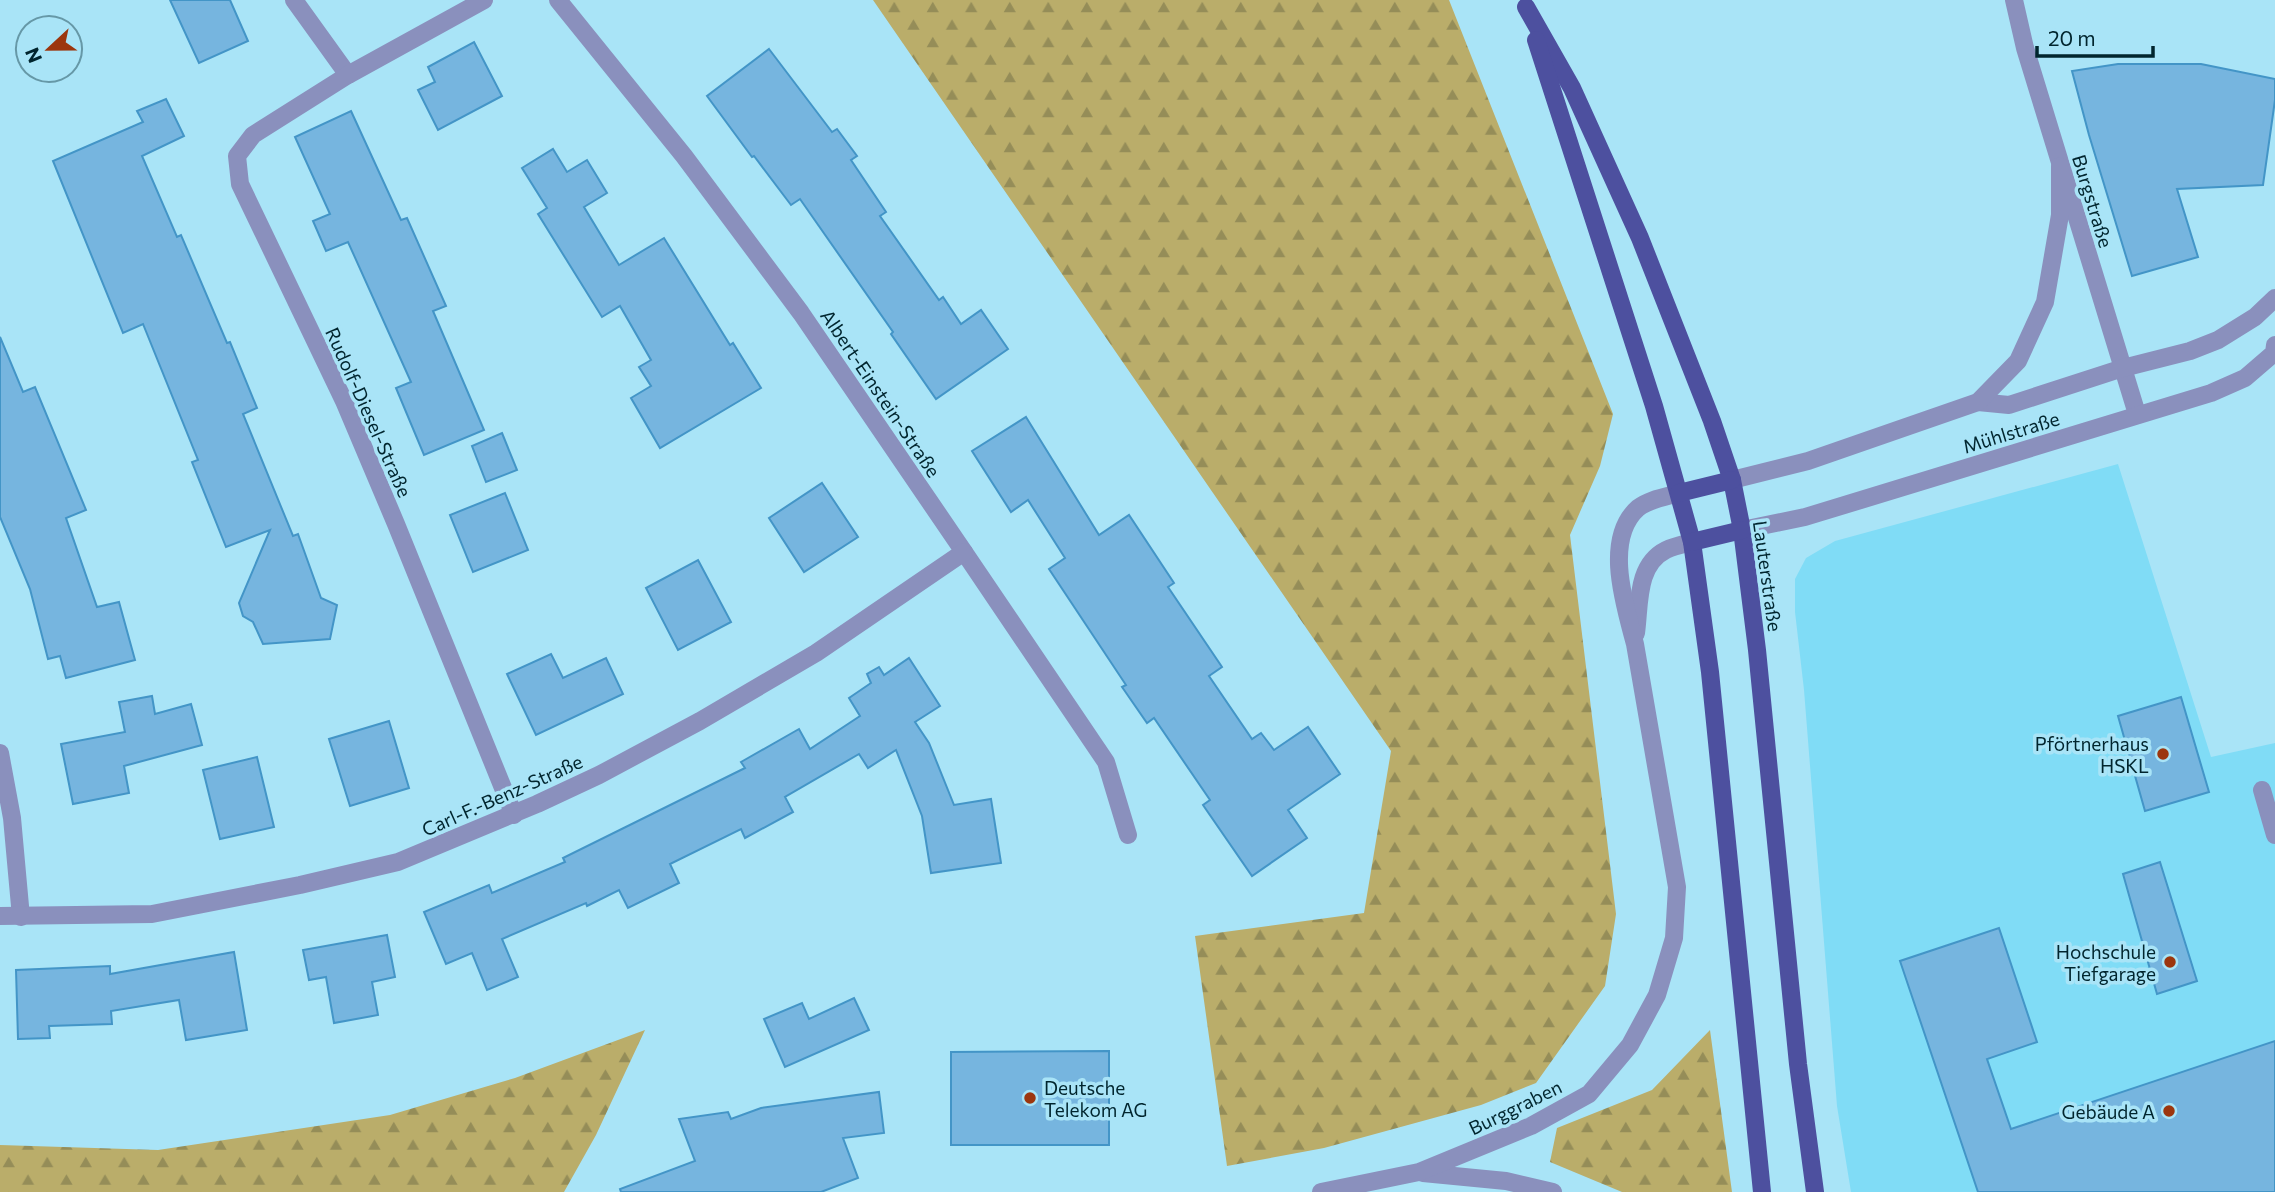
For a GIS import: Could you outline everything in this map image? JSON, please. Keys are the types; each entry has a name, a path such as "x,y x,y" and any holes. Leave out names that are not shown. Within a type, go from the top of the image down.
{"main road":[{"name":"Lauterstraße","path":"1524,4 1572,88 1608,164 1707,408 1732,480 1742,530 1757,650 1798,1064 1815,1192"},
{"name":"Lauterstraße","path":"1524,4 1654,406 1692,542 1710,672 1762,1192"},
{"path":"1679,493 1732,480"},
{"path":"1692,542 1742,530"}],"street":[{"path":"294,0 348,75"},
{"name":"Rudolf-Diesel-Straße","path":"484,0 348,75 253,135 237,156 240,184 344,401 514,815"},
{"name":"Albert-Einstein-Straße","path":"558,0 684,156 801,313 1106,762 1128,835"},
{"name":"Burgstraße","path":"2014,0 2025,48 2060,166 2137,414"},
{"name":"Mühlstraße","path":"1978,402 2018,361 2045,302 2060,215 2060,166"},
{"name":"Mühlstraße","path":"1732,480 1808,461 1978,402 2010,405 2123,368 2190,351 2218,340 2255,317 2275,299"},
{"name":"Mühlstraße","path":"1742,530 1805,517 2211,393 2245,378 2274,353 2275,345"},
{"name":"Burggraben","path":"1321,1192 1419,1172 1531,1126 1589,1094 1630,1045 1657,995 1674,938 1677,887 1635,644 1625,606 1620,546 1625,528 1637,509 1652,500 1679,493"},
{"name":"Burggraben","path":"1635,644 1643,576 1650,561 1666,550 1692,542"},
{"name":"Carl-F.-Benz-Straße","path":"0,916 152,914 300,885 398,862 514,815 599,775 816,653 964,552"},
{"path":"0,753 12,818 22,917"},
{"path":"2262,790 2275,835"},
{"path":"1419,1172 1506,1181 1553,1192"}],"shaded area":[{"path":"2118,464 2211,757 2275,743 2275,1192 1851,1192 1837,1106 1804,690 1795,612 1795,579 1806,558 1835,541"}],"green space":[{"path":"873,0 1449,0 1613,414 1600,466 1570,535 1616,914 1605,986 1536,1083 1481,1105 1324,1148 1227,1166 1195,936 1364,913 1391,751"},
{"path":"645,1030 596,1135 564,1192 0,1192 0,1145 158,1150 390,1115 515,1078"},
{"path":"1710,1030 1732,1192 1622,1192 1550,1162 1557,1128 1652,1090"}],"building":[{"path":"170,0 230,0 248,41 199,63"},
{"path":"474,42 502,96 438,130 418,90 435,82 428,67"},
{"path":"769,49 832,132 837,129 857,156 851,160 886,212 880,216 939,300 943,297 961,324 981,310 1008,349 936,399 891,334 893,332 800,199 791,205 707,96"},
{"path":"2118,64 2201,64 2275,79 2275,100 2263,185 2177,189 2198,257 2132,276 2072,71"},
{"path":"166,99 184,136 142,156 177,237 181,235 227,343 230,342 257,408 243,414 293,536 298,534 321,598 337,605 330,639 263,644 253,622 243,616 239,603 270,530 226,547 192,462 198,460 143,324 123,333 53,161 143,122 137,111"},
{"path":"351,111 401,220 407,218 446,306 433,311 484,430 424,455 396,388 411,382 348,242 326,251 313,221 330,214 295,137"},
{"path":"553,149 567,172 587,160 607,193 584,207 619,265 664,238 730,345 733,343 761,388 660,448 631,398 651,386 639,367 651,360 620,306 602,317 538,214 547,208 522,168"},
{"path":"0,337 23,392 35,387 86,510 66,518 97,607 119,602 135,660 66,678 60,656 48,659 30,589 0,517"},
{"path":"1026,417 1099,535 1129,515 1174,583 1168,587 1222,667 1209,676 1252,739 1261,733 1274,750 1308,727 1340,774 1288,810 1307,838 1252,876 1203,805 1210,800 1154,718 1147,723 1122,687 1126,685 1049,569 1065,558 1028,500 1011,512 972,451"},
{"path":"502,433 517,470 486,482 472,446"},
{"path":"822,483 858,537 804,572 769,518"},
{"path":"505,493 528,550 473,572 450,515"},
{"path":"698,560 731,622 678,650 646,588"},
{"path":"551,654 563,678 606,658 623,694 536,735 507,674"},
{"path":"909,658 940,706 915,722 929,743 954,805 991,799 1001,863 931,873 922,816 896,750 868,768 859,754 785,797 793,812 745,838 741,829 670,864 679,883 628,908 619,890 587,906 586,903 502,939 518,977 487,990 472,953 446,964 424,912 489,885 492,893 565,862 563,858 745,768 741,762 799,729 810,749 860,716 849,698 871,683 867,674 879,667 884,675"},
{"path":"152,696 155,714 191,704 202,745 124,766 129,793 73,804 61,744 125,732 119,702"},
{"name":"Pförtnerhaus HSKL","path":"2181,697 2209,792 2145,811 2118,716"},
{"path":"389,721 409,788 350,806 329,739"},
{"path":"257,757 274,827 220,839 203,770"},
{"path":"2160,862 2197,981 2157,994 2123,874"},
{"name":"Gebäude A","path":"1999,928 2037,1042 1987,1059 2011,1129 2275,1041 2275,1192 1978,1192 1900,961"},
{"path":"387,935 395,977 372,982 378,1015 334,1023 326,977 309,980 303,950"},
{"path":"234,952 247,1030 186,1040 179,1000 111,1011 112,1024 49,1026 50,1038 18,1039 16,970 110,966 110,974"},
{"path":"854,998 869,1030 785,1067 764,1019 802,1003 809,1019"},
{"name":"Deutsche Telekom AG","path":"1109,1051 1109,1145 951,1145 951,1052"},
{"path":"879,1092 884,1133 843,1138 858,1178 821,1192 621,1192 620,1189 695,1161 679,1119 728,1112 731,1119 761,1108"}],"place":[{"name":"Pförtnerhaus HSKL","path":"2163,754"},
{"name":"Hochschule Tiefgarage","path":"2170,962"},
{"name":"Deutsche Telekom AG","path":"1030,1098"},
{"name":"Gebäude A","path":"2169,1111"}]}
